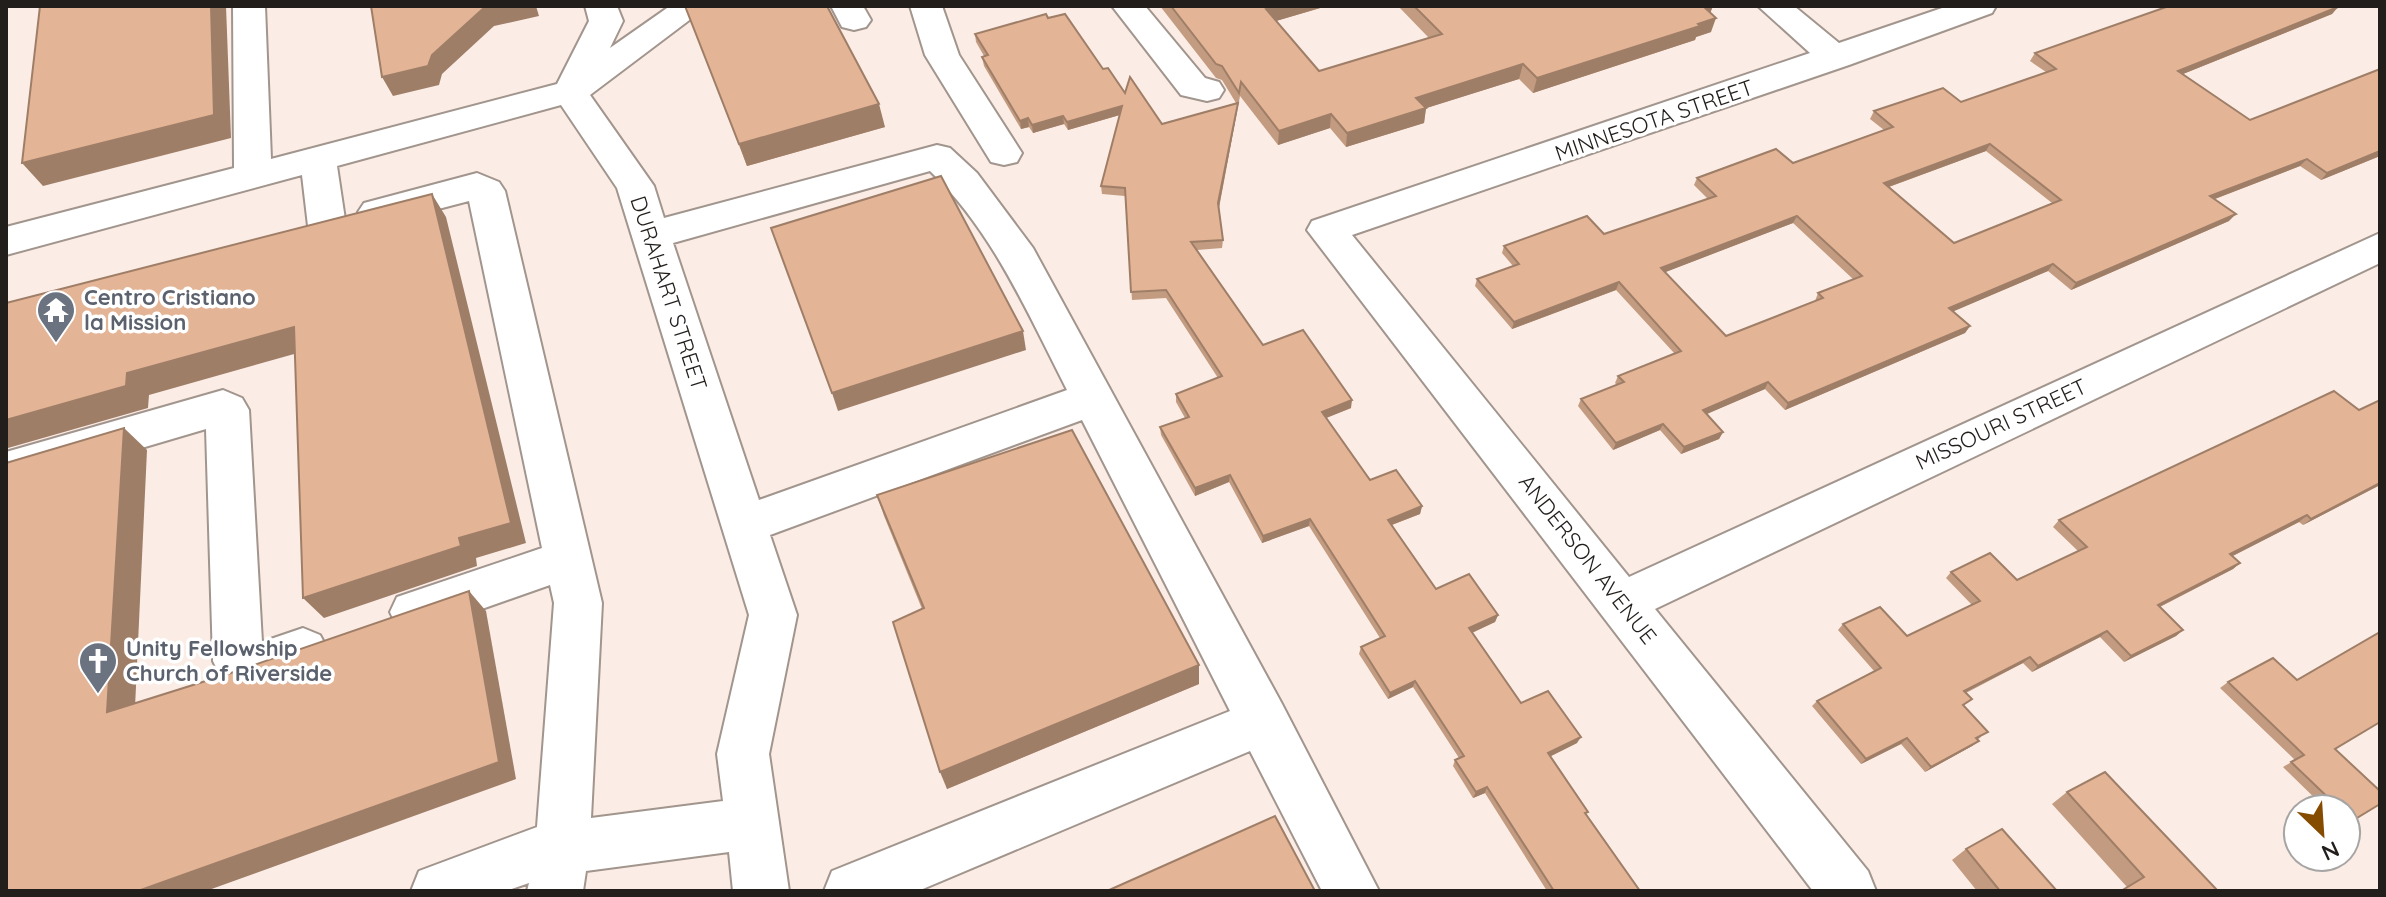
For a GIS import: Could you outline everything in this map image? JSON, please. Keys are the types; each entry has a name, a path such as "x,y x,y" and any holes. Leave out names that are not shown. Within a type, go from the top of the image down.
{"street":[{"path":"249,6 253,177"},
{"path":"570,92 606,21 601,6"},
{"path":"6,241 570,92 692,6"},
{"path":"1128,6 1193,87 1207,90"},
{"path":"1774,6 1837,58"},
{"name":"MINNESOTA STREET","path":"1326,230 1837,58 1980,6"},
{"path":"929,7 942,55 1004,153"},
{"name":"DURAHART STREET","path":"570,92 635,186 773,615 743,754 761,891"},
{"path":"651,235 937,157 964,182 1019,258 1195,601 1264,721 1351,891"},
{"path":"318,159 312,230 460,189 477,186 486,191 578,603 558,870"},
{"name":"ANDERSON AVENUE","path":"1326,230 1623,602 1848,891"},
{"name":"MISSOURI STREET","path":"1623,602 2380,247"},
{"path":"744,525 1093,398"},
{"path":"6,470 223,407 227,410 238,661 250,668 338,638"},
{"path":"381,623 570,558"},
{"path":"852,891 1264,721"},
{"path":"439,891 521,858 558,870 752,823"}],"building":[{"path":"40,6 211,6 214,115 22,163"},
{"path":"371,6 489,6 432,55 428,66 382,77"},
{"path":"685,6 827,6 879,104 739,144"},
{"path":"1171,6 1278,6 1266,9 1319,71 1442,34 1414,6 1703,6 1716,18 1698,24 1700,26 1537,78 1523,64 1416,98 1426,108 1347,133 1331,114 1279,131 1241,82 1239,93 1222,66 1216,64"},
{"path":"2169,6 2338,7 2178,71 2250,120 2380,69 2380,151 2327,173 2307,159 2210,196 2236,214 2076,283 2053,264 1949,308 1970,326 1788,403 1768,382 1703,410 1723,432 1684,447 1663,424 1616,443 1581,399 1624,382 1618,376 1681,351 1619,282 1514,322 1477,279 1519,264 1504,246 1587,216 1604,234 1716,196 1697,178 1776,149 1793,163 1893,127 1874,111 1943,88 1961,102 2056,69 2035,53","holes":["1990,144 2061,200 1954,243 1884,183","1797,216 1862,276 1818,293 1823,298 1726,336 1661,268"]},
{"path":"1046,14 1048,18 1065,14 1103,69 1108,68 1125,93 1130,77 1162,124 1238,103 1218,203 1223,240 1191,242 1263,345 1303,330 1352,400 1322,412 1370,480 1396,470 1422,506 1388,520 1436,589 1469,574 1498,615 1469,628 1521,703 1548,691 1581,737 1548,753 1588,812 1585,813 1640,891 1554,891 1487,787 1476,792 1455,760 1464,756 1415,681 1390,693 1361,647 1385,636 1310,519 1263,536 1230,475 1195,488 1160,427 1189,417 1176,394 1222,376 1166,290 1131,292 1125,188 1101,186 1122,106 1067,122 1063,116 1032,125 1028,118 1020,121 982,57 988,55 975,34"},
{"path":"941,176 1023,331 832,393 771,228"},
{"path":"432,194 511,523 459,538 461,546 303,598 294,327 127,373 126,386 6,420 6,303"},
{"path":"2334,391 2359,410 2380,400 2380,483 2311,519 2307,515 2230,554 2240,563 2158,605 2183,630 2131,656 2107,631 2038,666 2030,657 1964,691 1972,699 1963,705 1988,732 1976,738 1979,741 1931,767 1907,738 1866,759 1817,701 1881,668 1843,624 1880,607 1907,636 1980,601 1951,572 1990,553 2017,580 2087,547 2059,520"},
{"path":"124,428 107,712 469,591 499,762 138,891 6,891 6,463"},
{"path":"1072,430 1199,665 940,772 893,622 924,608 877,495"},
{"path":"2380,632 2380,722 2335,749 2380,791 2380,804 2362,815 2362,793 2323,793 2291,762 2304,755 2228,682 2273,658 2297,680"},
{"path":"2105,772 2218,891 2121,891 2144,877 2067,792"},
{"path":"1275,816 1315,891 1107,891"},
{"path":"2002,829 2057,891 2000,891 1966,849"}],"place":[{"name":"Centro Cristiano la Mission","path":"56,344"},
{"name":"Unity Fellowship Church of Riverside","path":"98,695"}]}
